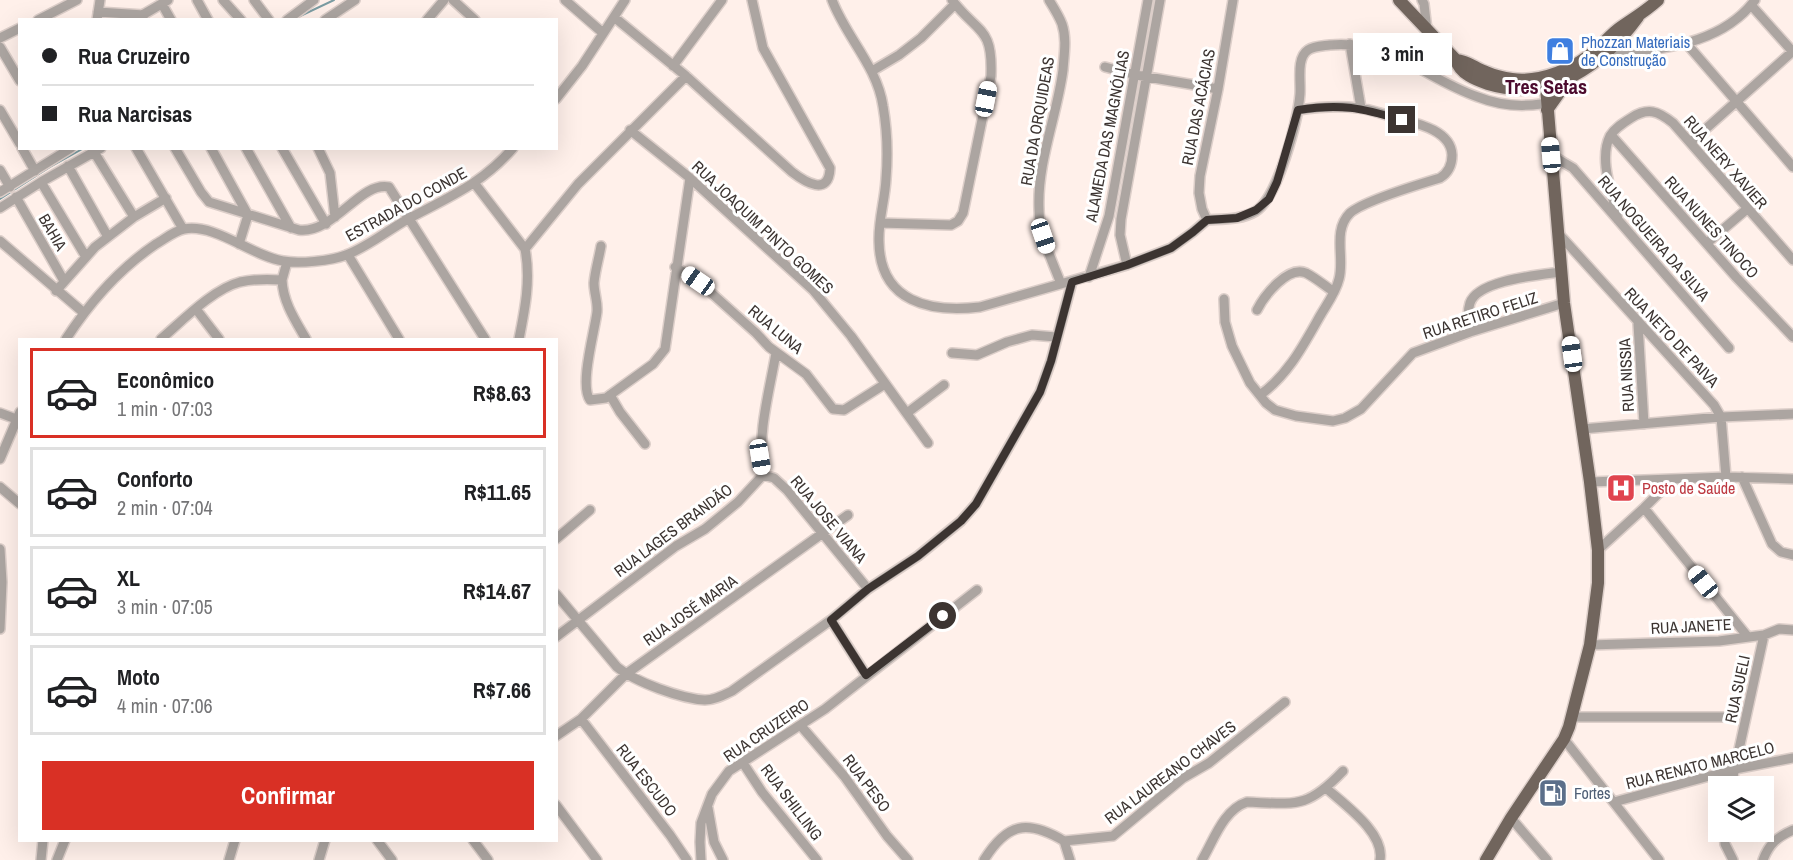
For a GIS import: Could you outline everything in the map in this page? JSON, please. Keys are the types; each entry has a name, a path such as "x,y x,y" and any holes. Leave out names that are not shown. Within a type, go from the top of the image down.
{"main road":[{"path":"1399,0 1456,60 1463,60 1486,72 1523,84 1546,87 1602,57 1619,42 1638,17"},
{"path":"1544,107 1565,75 1576,64 1596,50 1616,30 1638,17 1658,0"},
{"path":"1523,84 1565,75"},
{"path":"1523,84 1528,94 1544,107"},
{"path":"1486,860 1564,739 1573,717 1590,645 1598,583 1598,550 1590,482 1564,303 1551,155 1544,107 1546,87"}],"street":[{"path":"52,16 77,0"},
{"path":"100,0 97,16 140,17 165,2 170,18"},
{"path":"197,0 207,18"},
{"path":"223,0 240,18"},
{"path":"254,0 268,18"},
{"path":"290,18 314,0"},
{"path":"329,18 355,0"},
{"path":"429,18 444,0"},
{"path":"453,0 473,18"},
{"path":"565,0 603,33"},
{"path":"558,95 625,0"},
{"path":"673,66 722,0"},
{"path":"614,18 686,76 803,181 816,185 828,179 830,168 763,48 752,0"},
{"path":"832,0 841,20 872,71 880,90 886,142 886,179 880,223 880,255 890,282 903,295 939,309 980,308 1089,277 1171,248 1207,220 1237,218 1256,210 1269,199 1277,182 1298,110 1303,56 1308,50 1317,46 1350,44 1389,52 1459,89 1484,99 1517,106 1544,107"},
{"name":"RUA DA ORQUIDEAS","path":"1049,0 1062,24 1065,37 1060,91 1040,184 1039,209 1043,236 1061,284"},
{"name":"ALAMEDA DAS MAGNÓLIAS","path":"1089,277 1109,216 1148,0"},
{"name":"ALAMEDA DAS MAGNÓLIAS","path":"1127,265 1119,228 1160,0"},
{"name":"RUA DAS ACÁCIAS","path":"1207,220 1199,193 1200,176 1233,0"},
{"path":"1422,0 1425,4 1427,30"},
{"path":"872,71 899,55 921,38 954,2 984,33 990,44 991,76 963,213 958,221 951,225 880,223"},
{"path":"1602,57 1686,44 1722,30 1753,3 1793,52 1692,142"},
{"path":"0,38 18,29"},
{"path":"1350,44 1360,108"},
{"path":"1686,44 1793,167"},
{"path":"0,47 18,78"},
{"path":"1105,67 1146,77 1218,89"},
{"path":"525,249 578,184 686,76"},
{"path":"1224,299 1228,336 1250,383 1260,395 1274,385 1289,367 1334,292 1340,278 1341,230 1351,212 1368,202 1440,178 1449,171 1452,150 1448,142 1422,126 1360,108 1326,106 1298,110"},
{"path":"0,110 18,141"},
{"name":"RUA NERY XAVIER","path":"1611,135 1619,125 1641,112 1652,110 1662,114 1692,142 1793,260"},
{"name":"RUA JOAQUIM PINTO GOMES","path":"630,130 690,178 813,290 851,336 928,444"},
{"path":"1611,135 1606,147 1605,160 1618,220"},
{"name":"RUA NUNES TINOCO","path":"1611,135 1793,337"},
{"path":"1123,144 1134,145"},
{"path":"23,150 35,171"},
{"path":"0,208 97,150 134,217"},
{"path":"67,338 119,273 145,252 183,229 137,150"},
{"path":"176,150 209,202 307,231 326,224 378,186 389,187 484,338"},
{"path":"212,150 248,215 239,244"},
{"path":"247,150 291,228"},
{"path":"283,150 326,224"},
{"path":"319,150 330,173 335,217"},
{"name":"ESTRADA DO CONDE","path":"183,229 210,232 264,256 287,262 314,261 348,255 408,219 475,184 511,150"},
{"path":"0,192 35,171 60,152"},
{"name":"RUA NOGUEIRA DA SILVA","path":"1551,155 1573,168 1729,348"},
{"path":"68,166 108,237"},
{"path":"0,170 10,187"},
{"path":"602,246 594,284 598,304 590,344 587,396 590,400 610,395 642,373 665,350 675,267 690,178"},
{"path":"41,182 86,257"},
{"path":"475,184 525,249 528,266 527,284 519,338"},
{"name":"BAHIA","path":"16,197 64,281"},
{"path":"56,291 86,257 108,237 134,217 166,198"},
{"path":"1707,243 1747,209"},
{"path":"0,233 3,243 84,314"},
{"name":"RUA NETO DE PAIVA","path":"1558,233 1638,324 1700,388 1721,417"},
{"path":"348,255 398,338"},
{"path":"287,262 282,280 283,292 305,338"},
{"name":"RUA LUNA","path":"675,267 698,281 776,352 795,364 806,374 833,409 844,410 885,384"},
{"path":"1470,332 1468,314 1470,302 1475,295 1488,286 1561,272"},
{"path":"1257,310 1264,297 1278,283 1294,273 1306,273 1334,292"},
{"path":"162,338 196,309 238,282 282,280"},
{"path":"558,596 617,667 644,684 705,700 717,698 732,691 831,620 868,589 918,556 961,521 976,504 1040,392 1072,282"},
{"name":"RUA RETIRO FELIZ","path":"1260,395 1275,410 1296,416 1324,420 1345,418 1361,409 1413,353 1470,332 1564,303"},
{"path":"196,309 218,338"},
{"name":"RUA NISSIA","path":"1638,324 1644,424"},
{"path":"952,353 977,355 1007,342 1032,335 1056,337"},
{"path":"763,475 760,457 761,430 776,352"},
{"path":"907,413 944,385"},
{"path":"610,395 645,444"},
{"path":"0,413 18,416 0,459"},
{"path":"1582,429 1721,417 1793,414"},
{"path":"1721,417 1726,477"},
{"name":"RUA JOSE VIANA","path":"763,475 779,482 868,589"},
{"name":"RUA LAGES BRANDÃO","path":"558,636 676,546 705,529 738,502 763,475"},
{"path":"1590,482 1726,477 1793,479"},
{"path":"1742,477 1772,544 1781,552 1793,555"},
{"path":"1598,550 1672,480"},
{"path":"0,487 18,502"},
{"name":"RUA SUELI","path":"1644,508 1748,637"},
{"path":"558,537 590,510"},
{"name":"RUA JOSÉ MARIA","path":"558,735 581,719 626,674 848,515"},
{"path":"0,549 2,582 0,629"},
{"name":"RUA CRUZEIRO","path":"701,860 701,823 708,803 729,771 801,726 977,590"},
{"path":"831,620 866,675"},
{"name":"RUA JANETE","path":"1590,645 1719,641 1764,635 1779,629 1793,630"},
{"name":"RUA SUELI","path":"1733,776 1764,635"},
{"name":"RUA LAUREANO CHAVES","path":"1064,841 1113,836 1183,778 1209,763 1285,702"},
{"path":"1573,717 1723,717"},
{"name":"RUA ESCUDO","path":"581,719 687,860"},
{"name":"RUA PESO","path":"801,726 844,776 908,860"},
{"path":"1564,739 1614,802 1654,858"},
{"name":"RUA RENATO MARCELO","path":"1614,802 1735,769 1793,758"},
{"name":"RUA SHILLING","path":"743,763 762,792 817,860"},
{"path":"1202,860 1223,822 1240,805 1247,802 1296,804 1326,788 1343,771"},
{"path":"1326,788 1371,829 1382,852 1380,860"},
{"path":"708,803 714,842 723,860"},
{"path":"558,808 597,860"},
{"path":"1511,818 1547,860"},
{"path":"984,860 997,840 1008,832 1020,828 1046,830 1064,841 1070,860"},
{"path":"1763,860 1768,847 1780,836 1793,830"},
{"path":"42,860 44,842"},
{"path":"57,860 64,842"},
{"path":"230,860 234,842"},
{"path":"319,860 324,842"},
{"path":"378,842 392,860"},
{"path":"474,842 488,860"},
{"path":"1725,842 1733,860"}],"waterway":[{"path":"296,18 334,0"},
{"path":"0,199 80,150"}],"place":[{"name":"Phozzan Materiais de Construção","path":"1560,51"},
{"name":"Posto de Saúde","path":"1621,488"},
{"name":"Fortes","path":"1553,793"}],"district":[{"name":"Tres Setas","path":"1546,87"}],"route":[{"path":"943,616 866,675 831,620 868,589 918,556 961,521 976,504 1040,392 1051,361 1072,282 1171,248 1207,220 1237,218 1256,210 1269,199 1277,182 1298,110 1326,106 1360,108 1402,120"}]}
